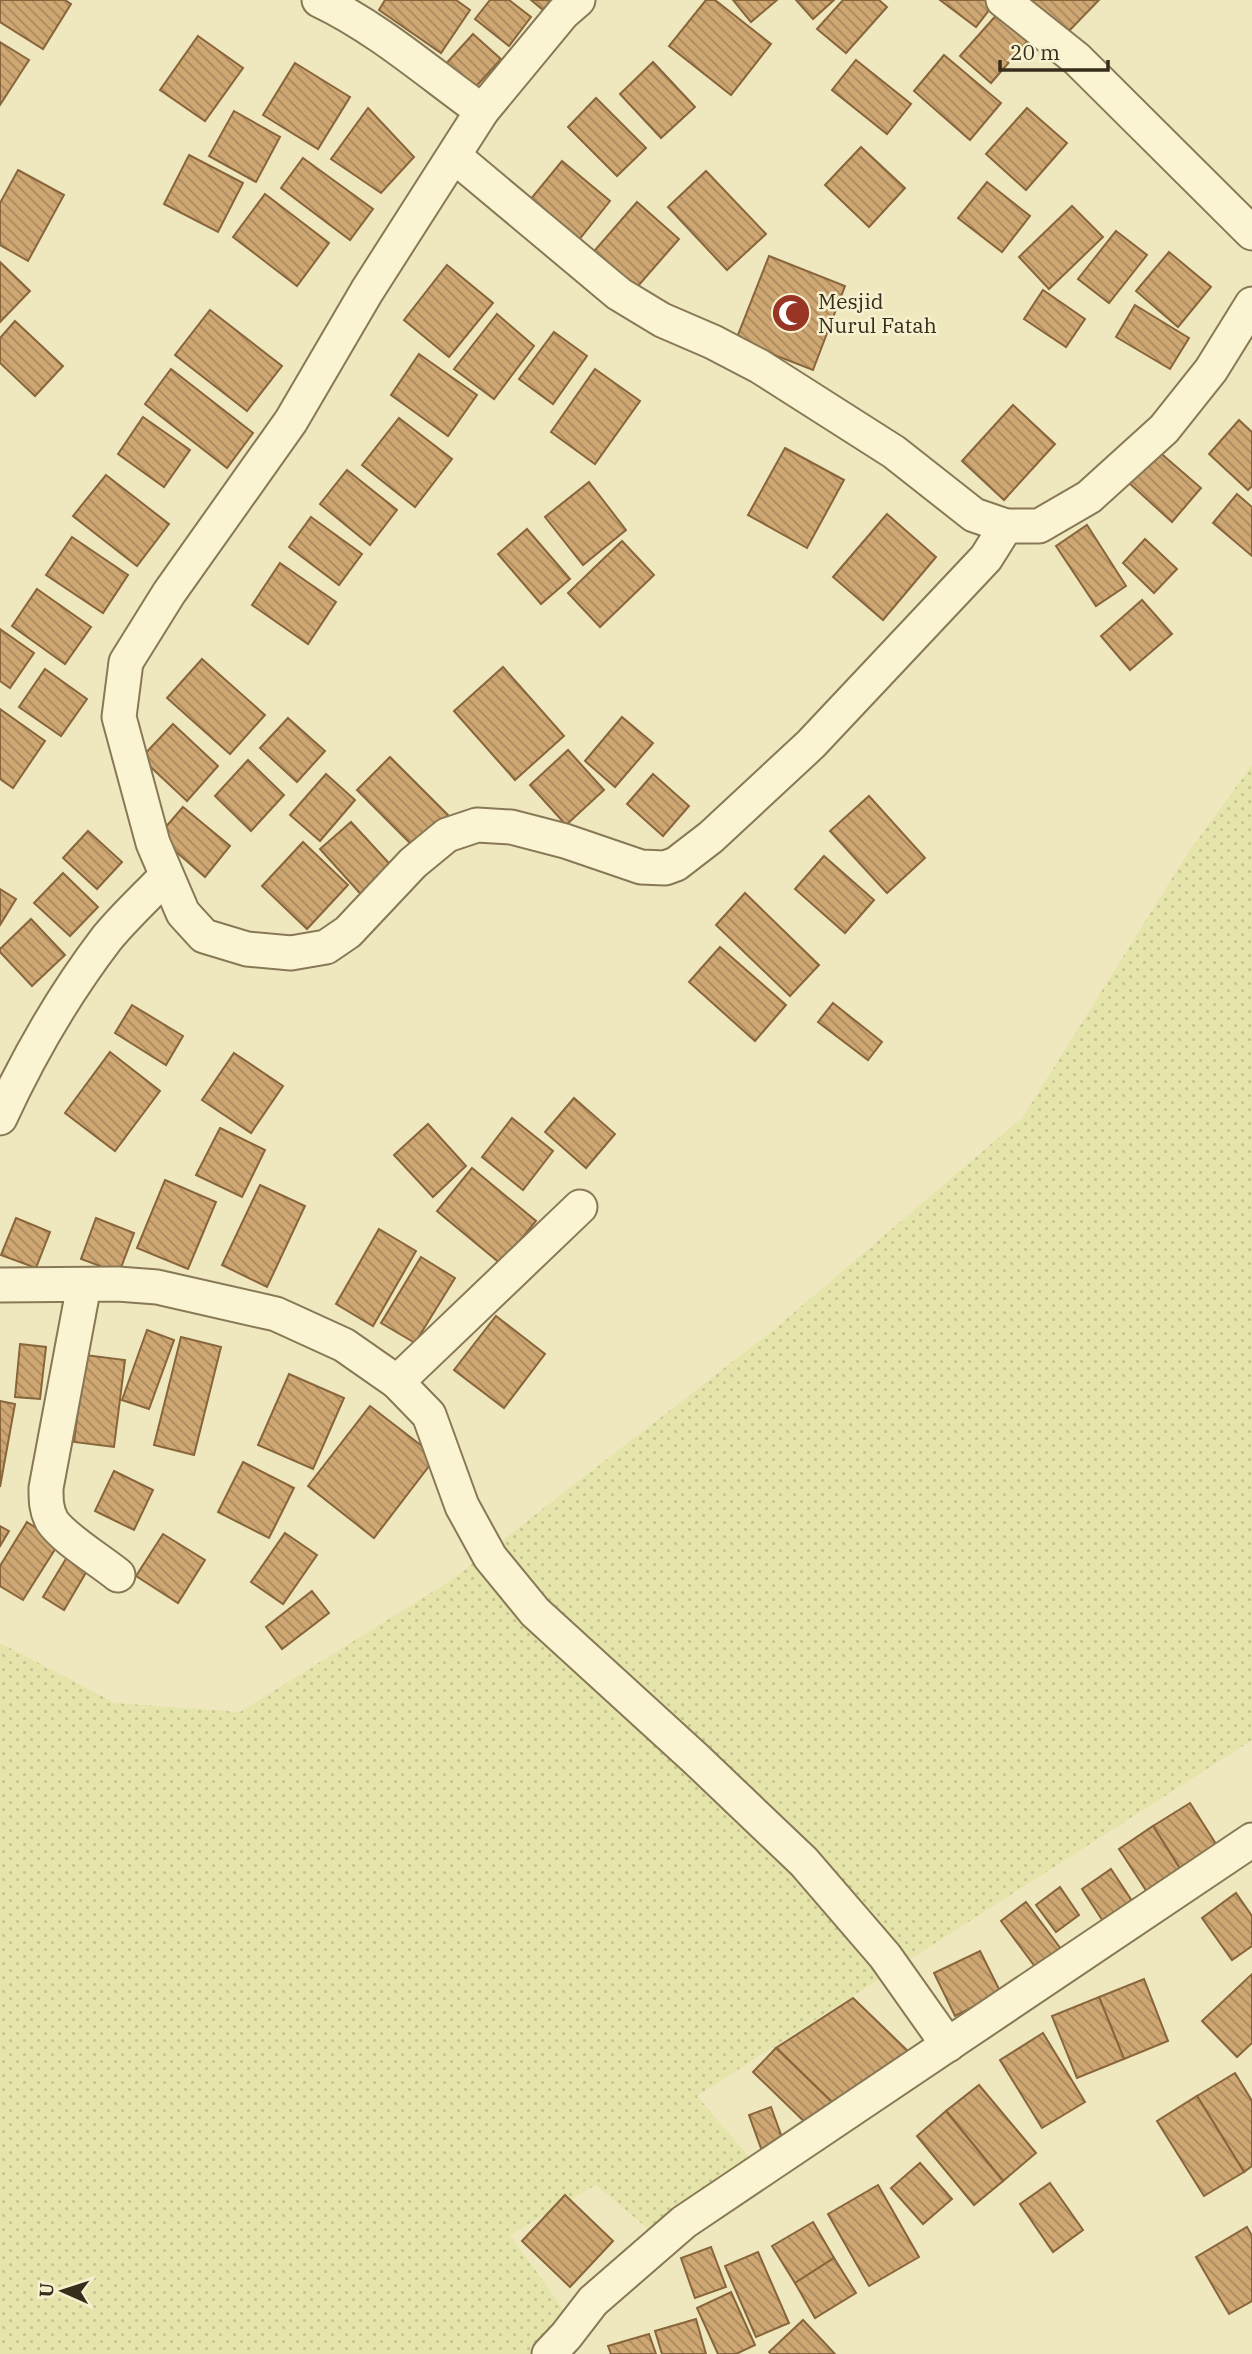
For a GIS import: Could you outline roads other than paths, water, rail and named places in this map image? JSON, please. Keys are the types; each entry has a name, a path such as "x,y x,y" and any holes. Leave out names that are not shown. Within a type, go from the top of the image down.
{"street":[{"path":"319,0 368,29 482,110"},
{"path":"578,0 563,13 482,110 367,291 291,421 169,593 125,662 119,717 153,843 183,913 204,936 247,949 291,953 326,947 348,932 421,856 447,835 477,825 511,827 565,841 640,867 665,868 676,864 711,837 811,744 986,558 1006,526"},
{"path":"1003,0 1077,59 1252,233"},
{"path":"454,156 619,294 662,320 759,366 894,452 974,514 1006,526 1039,526 1089,497 1127,463 1172,420 1210,370 1252,304"},
{"path":"0,1118 16,1083 71,990 108,937 166,876"},
{"path":"397,1382 580,1207"},
{"path":"0,1285 118,1284 157,1287 276,1314 344,1345 397,1382 429,1415 462,1506 490,1557 535,1612 804,1862 885,1956 948,2045"},
{"path":"85,1285 46,1488 46,1506 53,1522 63,1532 118,1575"},
{"path":"549,2354 593,2301 684,2222 1252,1840"}],"place":[{"name":"Mesjid Nurul Fatah","path":"791,313"}]}
